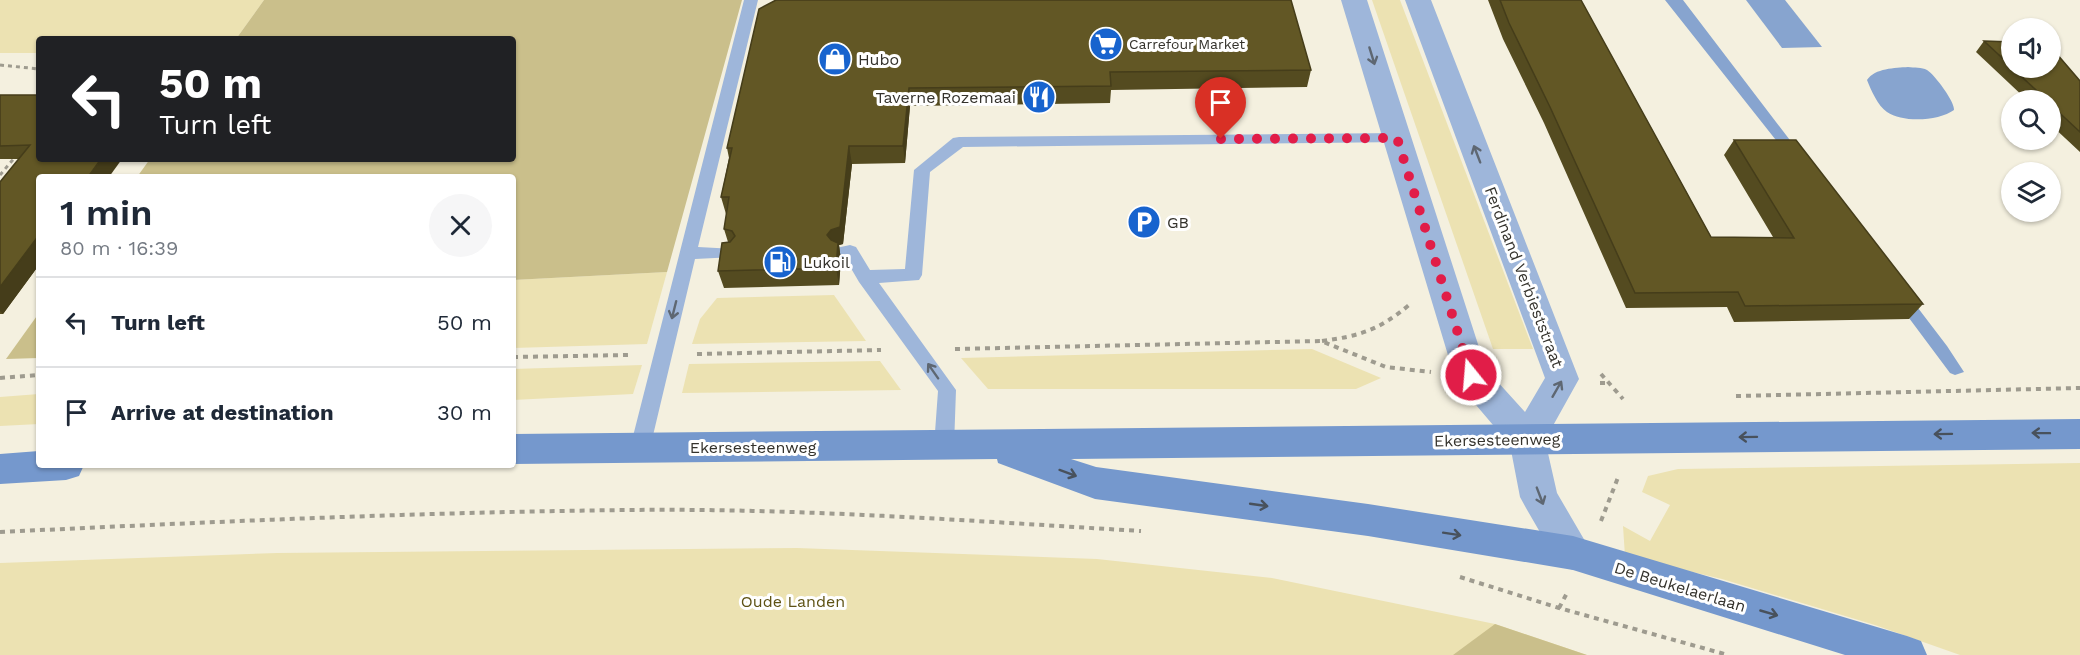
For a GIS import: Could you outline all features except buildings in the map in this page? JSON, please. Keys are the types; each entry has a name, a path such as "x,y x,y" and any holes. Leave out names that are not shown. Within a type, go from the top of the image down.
{"main road":[{"name":"Ekersesteenweg","path":"516,449 2080,434"},
{"name":"Ekersesteenweg","path":"993,446 1095,483 1368,520 1579,556"},
{"path":"0,469 36,467"},
{"name":"De Beukelaerlaan","path":"1579,556 1908,655"}],"street":[{"path":"1354,0 1471,375 1527,439 1539,497 1579,556"},
{"name":"Ferdinand Verbieststraat","path":"1418,0 1562,380 1527,439"}],"lane":[{"path":"640,448 751,0"},
{"path":"866,277 913,275 922,170 959,142 1397,138"},
{"path":"842,252 850,251 947,390 944,446"},
{"path":"688,253 729,253"}],"path":[{"path":"0,65 36,69"},
{"path":"0,175 20,151"},
{"path":"516,357 1322,341 1366,335 1388,324 1414,302"},
{"path":"1322,341 1386,368 1471,375"},
{"path":"1559,608 1579,556 1623,466 1627,439 1621,399 1595,365"},
{"path":"0,378 36,375"},
{"path":"1727,397 2080,388"},
{"path":"1621,399 1633,399"},
{"path":"0,532 226,521 632,510 830,513 1145,532"},
{"path":"1459,577 1559,608 1728,655"}],"green space":[{"path":"0,0 264,0 238,36 36,36 36,53 0,53"},
{"path":"1372,0 1400,0 1533,349 1493,349"},
{"path":"667,272 647,344 516,348 516,280"},
{"path":"834,295 866,341 692,344 700,319 717,298"},
{"path":"1312,349 1381,378 1356,389 988,389 961,358"},
{"path":"880,361 901,390 682,393 689,364"},
{"path":"642,365 633,394 516,400 516,369"},
{"path":"36,394 36,424 0,426 0,397"},
{"path":"2080,463 2080,655 1960,655 1875,625 1722,579 1625,556 1623,526 1650,541 1670,505 1642,492 1648,476 1678,469"},
{"name":"Oude Landen","path":"797,548 1097,559 1272,578 1495,624 1587,655 0,655 0,563 277,553"}],"shaded area":[{"path":"264,0 742,0 667,272 516,280 516,174 139,174 148,162 516,162 516,36 238,36"},
{"path":"36,317 36,358 6,359"},
{"path":"1495,624 1587,655 1453,655"}],"water":[{"path":"1665,0 1683,0 1947,346 1964,372 1955,375 1950,373 1783,149"},
{"path":"1746,0 1785,0 1822,47 1782,48"},
{"path":"1908,67 1927,70 1948,95 1954,110 1947,114 1921,119 1902,118 1887,112 1875,98 1867,80 1880,71"}],"place":[{"name":"Carrefour Market","path":"1106,44"},
{"name":"Hubo","path":"835,59"},
{"name":"Taverne Rozemaai","path":"1039,97"},
{"name":"GB","path":"1144,222"},
{"name":"Lukoil","path":"780,262"}],"route":[{"path":"1221,139 1397,138 1471,375"}]}
